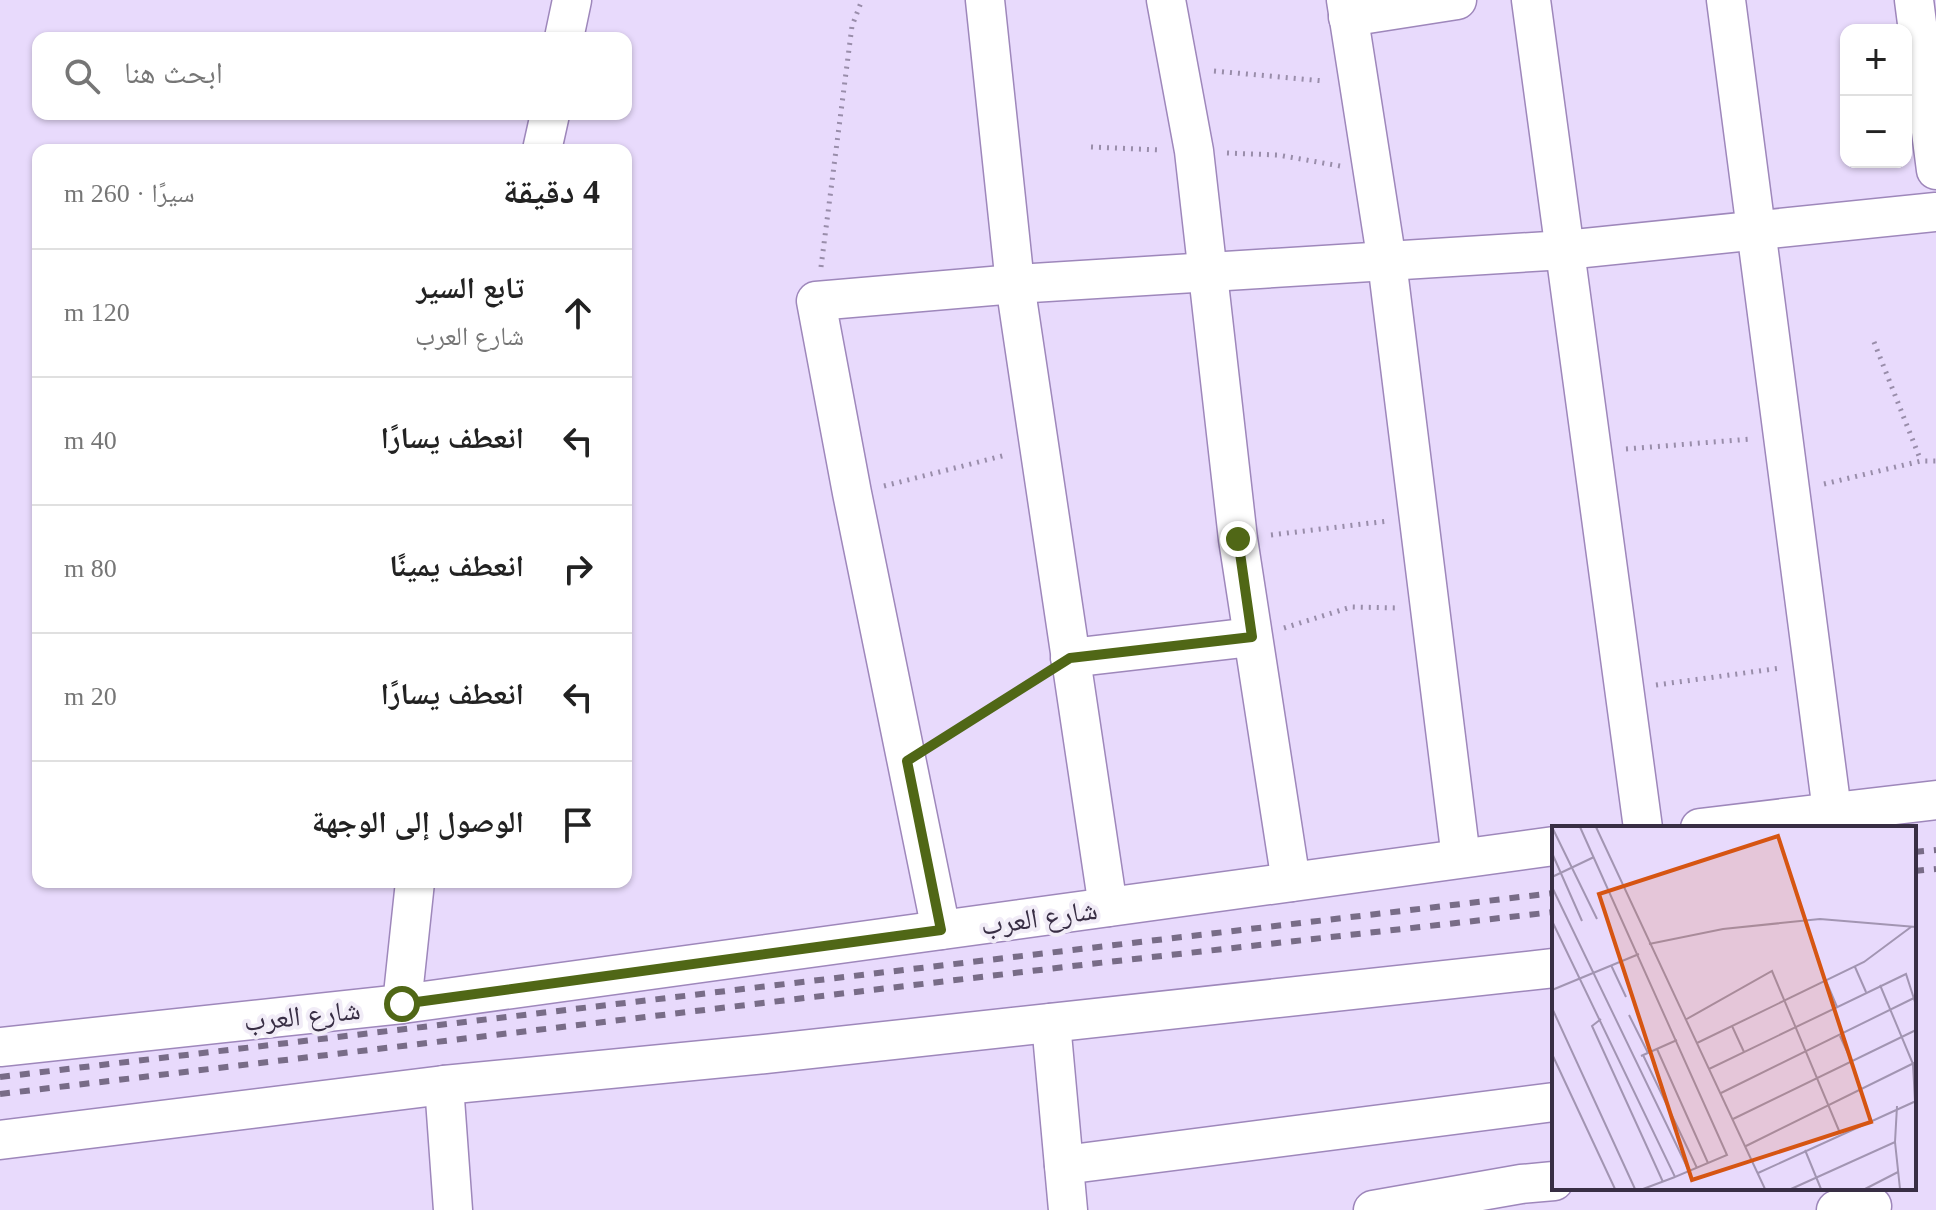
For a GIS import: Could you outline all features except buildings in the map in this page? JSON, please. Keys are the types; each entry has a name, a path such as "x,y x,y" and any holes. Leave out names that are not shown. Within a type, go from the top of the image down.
{"street":[{"path":"565,32 572,0"},
{"path":"985,0 1015,284 1108,907"},
{"path":"1166,0 1194,151 1238,539 1291,882"},
{"path":"1457,0 1347,8 1387,262 1461,858"},
{"path":"1531,0 1643,826"},
{"path":"1726,0 1832,811"},
{"path":"1914,0 1936,170"},
{"path":"543,144 549,120"},
{"path":"941,930 816,301 1015,284 1565,250 1936,212"},
{"path":"1070,658 1252,637"},
{"path":"1716,826 1936,800"},
{"name":"شارع العرب","path":"0,1047 402,1004 1552,846"},
{"path":"402,1004 414,888"},
{"path":"0,1140 444,1085 1552,968"},
{"path":"1051,1023 1068,1210"},
{"path":"444,1085 453,1210"},
{"path":"1064,1165 1552,1102"},
{"path":"1373,1210 1552,1181"}],"path":[{"path":"816,301 852,26 862,0"},
{"path":"1178,68 1359,84"},
{"path":"1874,342 1921,461"},
{"path":"1592,451 1784,436"},
{"path":"852,493 1038,448"},
{"path":"1791,491 1921,461 1936,461"},
{"path":"1238,539 1419,518"},
{"path":"1252,637 1351,607 1430,609"},
{"path":"907,761 1070,658"},
{"path":"1624,690 1813,664"}],"railway":[{"path":"1916,852 1936,850"},
{"path":"1916,871 1936,869"},
{"path":"0,1077 1552,893"},
{"path":"0,1094 1552,912"}],"route":[{"path":"402,1004 941,930 907,761 1070,658 1252,637 1238,539"}]}
